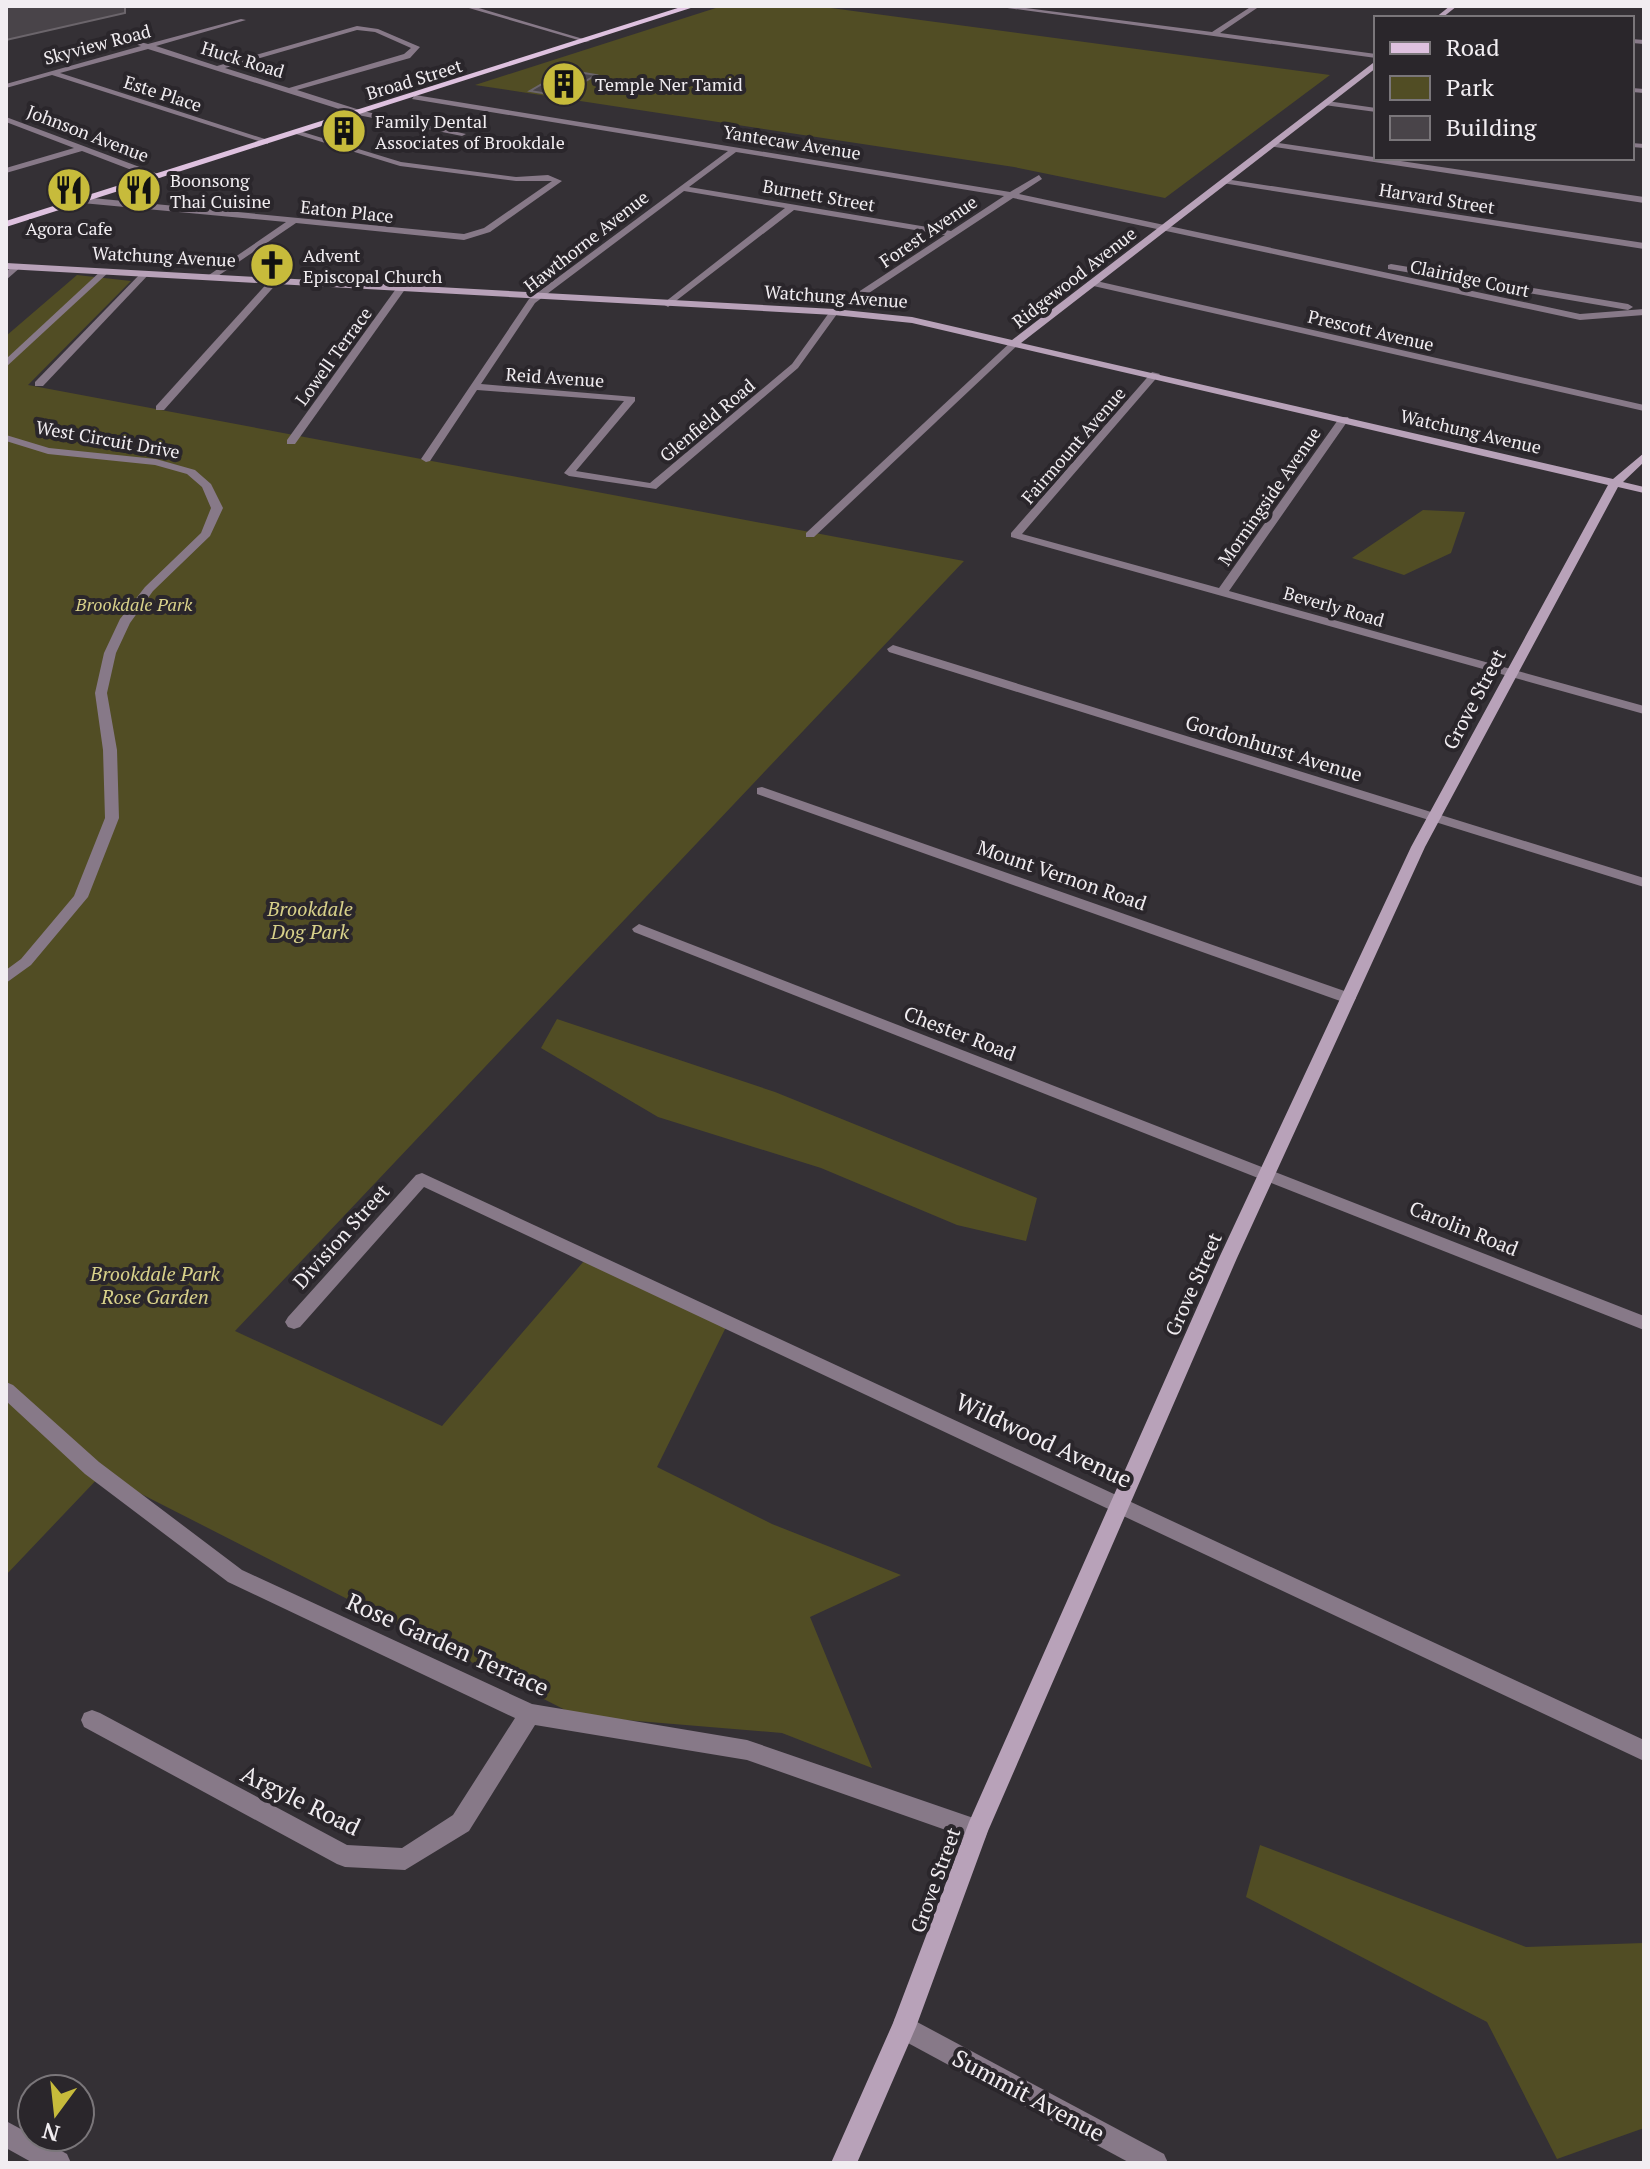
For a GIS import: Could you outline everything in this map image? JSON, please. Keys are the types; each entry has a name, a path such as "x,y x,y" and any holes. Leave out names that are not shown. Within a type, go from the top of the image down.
{"main road":[{"name":"Broad Street","path":"6,224 415,97 693,6"},
{"name":"Ridgewood Avenue","path":"1016,342 1374,67"},
{"name":"Watchung Avenue","path":"6,266 834,312 912,320 1644,490"},
{"name":"Grove Street","path":"844,2163 904,2027 977,1830 1267,1173 1348,998 1434,819 1615,483 1644,456"}],"street":[{"path":"465,6 587,41"},
{"path":"996,6 1374,56"},
{"path":"1213,35 1257,6"},
{"path":"1089,18 1102,9"},
{"name":"Skyview Road","path":"6,86 243,20"},
{"path":"216,68 357,28 376,30 416,47 407,56 288,90"},
{"name":"Huck Road","path":"115,36 361,113 462,134"},
{"name":"Este Place","path":"52,73 265,142"},
{"name":"Yantecaw Avenue","path":"415,97 1011,195 1163,229"},
{"path":"1327,103 1374,110"},
{"name":"Johnson Avenue","path":"6,119 158,177"},
{"path":"6,126 16,123"},
{"name":"Eaton Place","path":"82,200 464,237 487,230 556,184 556,178 516,179 400,164 299,132"},
{"path":"1272,144 1374,159"},
{"path":"6,171 82,148"},
{"name":"Hawthorne Avenue","path":"426,459 538,296 735,149"},
{"path":"1378,160 1644,200"},
{"name":"Forest Avenue","path":"834,312 1039,177"},
{"name":"Harvard Street","path":"1225,181 1644,246"},
{"name":"Burnett Street","path":"680,188 953,234"},
{"path":"668,304 792,207"},
{"path":"212,277 294,221"},
{"name":"Clairidge Court","path":"1163,229 1580,317 1644,312"},
{"name":"Clairidge Court","path":"1333,263 1406,269 1598,301 1644,312"},
{"path":"6,277 18,266"},
{"path":"6,364 106,271"},
{"path":"39,384 146,273"},
{"path":"160,408 274,281"},
{"name":"Prescott Avenue","path":"1092,283 1644,408"},
{"name":"Lowell Terrace","path":"291,442 401,288"},
{"path":"1598,301 1606,308 1602,315"},
{"name":"Glenfield Road","path":"631,399 569,473 652,487 795,366 834,312"},
{"name":"Ridgewood Avenue","path":"810,535 1016,342"},
{"name":"Fairmount Avenue","path":"1015,535 1155,374"},
{"name":"Reid Avenue","path":"476,387 631,399"},
{"name":"Morningside Avenue","path":"1222,593 1344,419"},
{"name":"West Circuit Drive","path":"6,438 48,451 156,462 191,472 207,486 217,508 206,534 149,589 119,632 110,653 101,693 110,750 112,818 81,897 26,962 6,978"},
{"name":"Beverly Road","path":"1015,535 1644,710"},
{"name":"Gordonhurst Avenue","path":"893,649 1644,883"},
{"name":"Mount Vernon Road","path":"762,791 1348,998"},
{"name":"Chester Road","path":"639,929 1267,1173"},
{"name":"Carolin Road","path":"1267,1173 1644,1323"},
{"name":"Wildwood Avenue","path":"422,1179 1644,1751"},
{"name":"Division Street","path":"294,1322 422,1179"},
{"name":"Rose Garden Terrace","path":"6,1390 92,1468 235,1576 530,1714 747,1750 977,1830"},
{"name":"Argyle Road","path":"92,1720 345,1856 405,1859 461,1823 530,1714"},
{"name":"Summit Avenue","path":"904,2027 1155,2163"},
{"path":"6,2134 58,2163"}],"green space":[{"path":"722,6 816,6 1330,75 1165,198 1014,167 475,85"},
{"path":"77,275 131,281 28,385 964,561 235,1331 442,1426 590,1254 727,1325 657,1467 772,1524 901,1575 810,1617 872,1768 782,1733 577,1716 102,1474 6,1575 6,336"},
{"path":"1423,510 1465,512 1451,553 1404,575 1352,558"},
{"path":"557,1019 775,1092 1037,1198 1026,1241 957,1225 821,1168 658,1117 541,1048"},
{"path":"1260,1845 1526,1947 1644,1943 1644,2128 1557,2159 1487,2022 1246,1897"}],"building":[{"path":"6,6 125,6 125,13 6,40"},
{"name":"Temple Ner Tamid","path":"566,70 596,75 560,96 530,91"}],"place":[{"name":"Temple Ner Tamid","path":"564,84"},
{"name":"Family Dental Associates of Brookdale","path":"344,131"},
{"name":"Agora Cafe","path":"69,190"},
{"name":"Boonsong Thai Cuisine","path":"139,190"},
{"name":"Advent Episcopal Church","path":"272,265"}],"park label":[{"name":"Brookdale Park","path":"134,604"},
{"name":"Brookdale Dog Park","path":"310,920"},
{"name":"Brookdale Park Rose Garden","path":"155,1284"}]}
